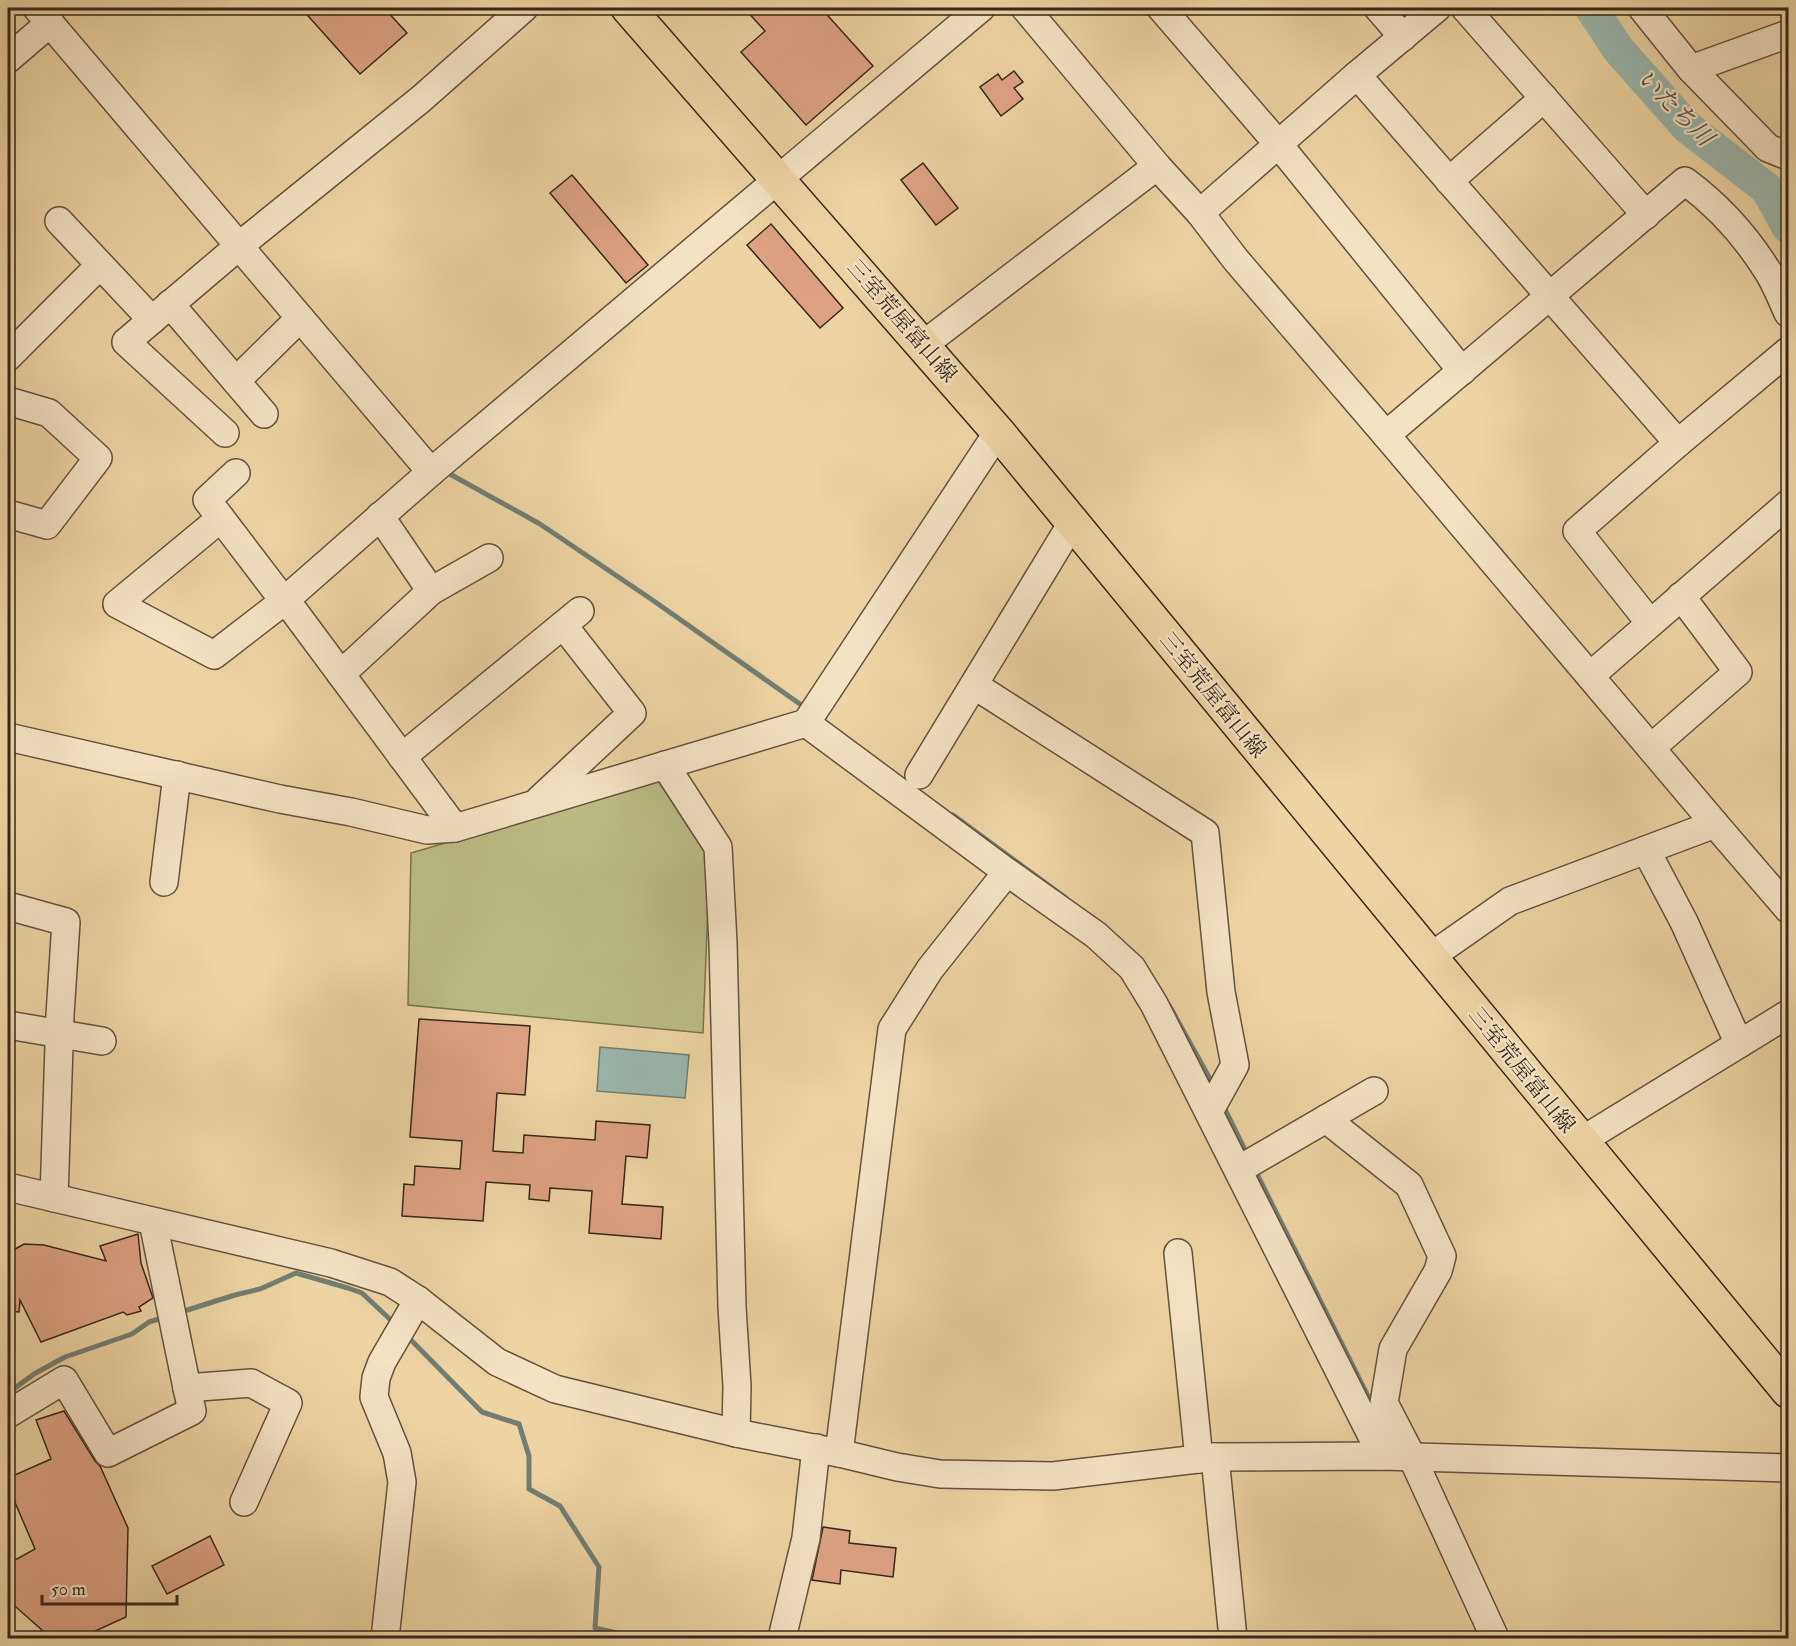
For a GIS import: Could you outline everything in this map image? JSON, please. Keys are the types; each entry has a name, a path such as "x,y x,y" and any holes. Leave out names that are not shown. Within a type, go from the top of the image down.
{"main road":[{"name":"三室荒屋富山線","path":"628,8 998,432 1788,1391"}],"street":[{"path":"225,433 126,342 239,246 421,99 524,8"},
{"path":"221,518 117,604 214,655 284,601 431,472 981,8"},
{"path":"1025,8 1157,166 1200,213 1236,260 1788,909"},
{"path":"1161,8 1279,145 1462,371"},
{"path":"1378,8 1403,37"},
{"path":"1200,213 1437,8"},
{"path":"1465,8 1646,215"},
{"path":"1642,8 1691,69 1768,148 1784,150"},
{"path":"8,59 43,15 431,472"},
{"path":"1691,69 1788,34"},
{"path":"1357,75 1678,443"},
{"path":"1449,182 1544,98"},
{"path":"923,345 1157,166"},
{"path":"1386,435 1684,181 1729,220 1766,267 1788,314"},
{"path":"59,221 100,265 161,312 236,381 264,414"},
{"path":"8,357 100,265"},
{"path":"236,381 300,318"},
{"path":"1650,623 1577,531 1788,351"},
{"path":"8,401 49,412 98,458 47,525 8,514"},
{"path":"8,737 427,830 455,828 806,723 998,432"},
{"path":"236,473 207,500 294,611 455,828"},
{"path":"1590,676 1788,504"},
{"path":"380,516 431,591"},
{"path":"919,775 1072,523"},
{"path":"341,674 431,591 489,558"},
{"path":"1651,748 1738,672 1681,596"},
{"path":"402,757 571,618 632,713 534,804"},
{"path":"974,685 1205,832 1221,992 1235,1065 1209,1112"},
{"path":"806,723 1096,935 1132,968 1154,1004 1382,1455"},
{"path":"665,765 718,847 723,943 732,1306 737,1386 736,1433"},
{"path":"164,882 177,775"},
{"path":"1430,957 1510,901 1715,824"},
{"path":"1646,849 1684,922 1739,1044"},
{"path":"782,1638 828,1450 892,1029 930,969 1007,872"},
{"path":"8,906 66,922 59,1033 54,1198"},
{"path":"1581,1141 1788,1014"},
{"path":"8,1025 102,1041"},
{"path":"1238,1170 1374,1091"},
{"path":"1326,1119 1410,1185 1442,1256 1438,1270 1393,1349 1384,1403 1413,1457 1495,1638"},
{"path":"8,1187 331,1263 390,1282 418,1300 497,1362 555,1389 736,1433 940,1474 1053,1476 1207,1458 1382,1455 1788,1468"},
{"path":"8,1414 64,1380 108,1453 192,1411 153,1222"},
{"path":"1178,1253 1233,1638"},
{"path":"385,1638 402,1482 397,1453 374,1397 376,1378 382,1362 418,1300"},
{"path":"187,1388 251,1383 288,1403 244,1502"}],"green space":[{"path":"659,780 710,853 703,1033 408,1005 411,853"}],"water":[{"path":"600,1047 689,1055 685,1098 597,1091"}],"building":[{"path":"301,8 384,8 407,33 360,74"},
{"path":"744,8 821,8 873,66 806,125 741,52 765,31"},
{"path":"1014,71 1023,82 1014,88 1023,99 1001,116 980,87 998,74 1002,80"},
{"path":"923,163 958,208 936,225 901,180"},
{"path":"572,175 648,265 626,283 550,193"},
{"path":"771,224 843,308 820,328 747,245"},
{"path":"419,1019 530,1026 525,1095 497,1093 493,1151 523,1153 524,1135 595,1140 596,1121 650,1125 647,1158 626,1156 622,1204 663,1207 661,1239 589,1233 592,1191 550,1188 549,1201 529,1199 530,1185 486,1182 483,1221 402,1216 404,1184 414,1185 415,1166 460,1169 462,1141 410,1137"},
{"path":"138,1234 141,1263 153,1298 139,1307 141,1311 127,1315 123,1312 41,1342 20,1300 19,1312 8,1311 8,1253 24,1244 44,1245 106,1261 100,1246"},
{"path":"64,1411 100,1466 128,1528 126,1617 80,1638 51,1638 8,1600 8,1564 35,1549 8,1486 8,1478 51,1459 36,1420"},
{"path":"823,1527 850,1531 849,1543 896,1548 893,1577 841,1570 840,1584 812,1580"},
{"path":"210,1536 224,1565 167,1594 152,1566"}],"waterway":[{"name":"いたち川","path":"1591,8 1618,49 1687,127 1767,189 1788,227"},
{"path":"445,469 448,473 540,524 807,709"},
{"path":"953,815 1066,898"},
{"path":"1169,1005 1214,1086"},
{"path":"1223,1105 1248,1156"},
{"path":"1255,1170 1368,1396"},
{"path":"181,1312 260,1289 296,1273 362,1293 395,1324"},
{"path":"8,1393 34,1374 65,1357 132,1334 149,1322 166,1317"},
{"path":"406,1335 482,1412 519,1424 529,1456 529,1489 560,1506 599,1567 595,1628 639,1638"}]}
